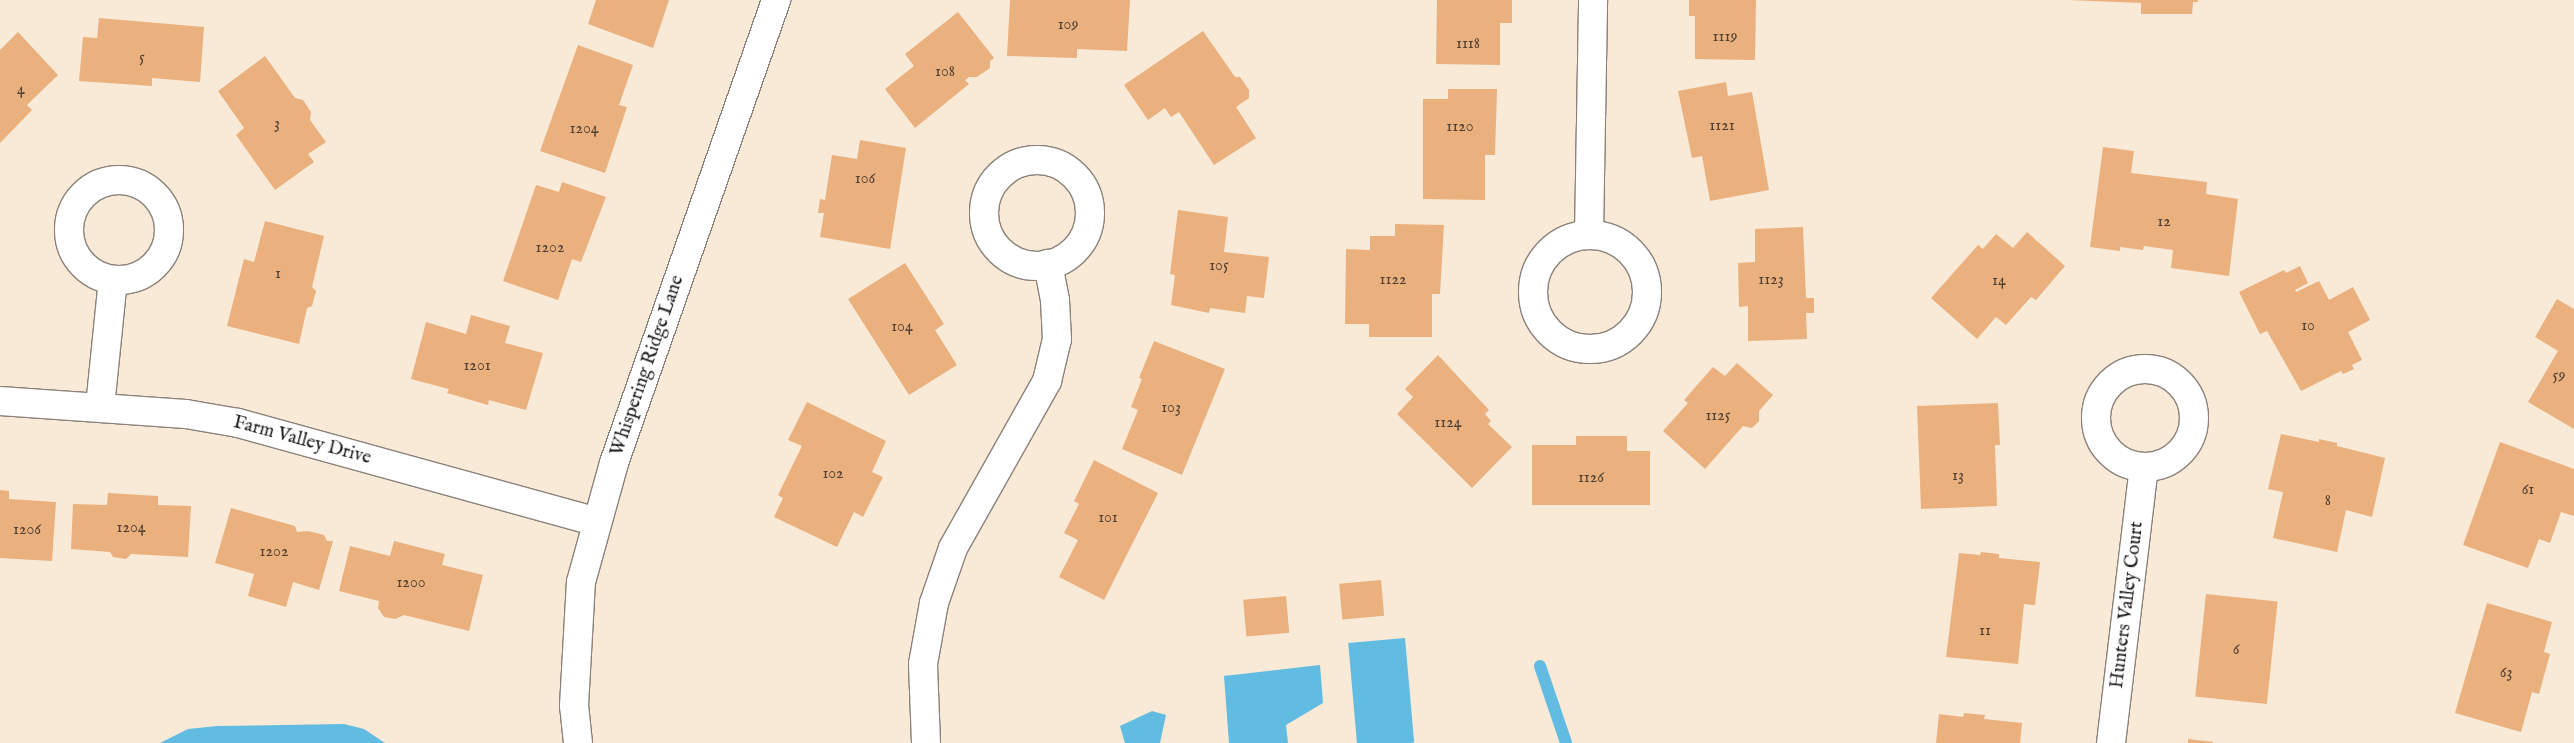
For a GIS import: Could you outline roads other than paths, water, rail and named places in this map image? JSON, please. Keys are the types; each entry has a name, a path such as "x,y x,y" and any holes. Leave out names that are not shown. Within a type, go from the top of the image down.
{"street":[{"name":"Whispering Ridge Lane","path":"578,743 574,706 576,632 580,582 614,463 776,0"},
{"path":"1589,235 1593,0"},
{"path":"1589,235 1606,238 1636,257 1644,274 1647,291 1645,308 1637,325 1625,337 1609,346 1590,349 1570,346 1553,336 1540,321 1533,302 1536,274 1552,249 1569,238 1589,235"},
{"path":"926,743 923,664 937,594 953,548 1047,381 1057,339 1055,300 1048,264"},
{"path":"100,407 113,280"},
{"name":"Farm Valley Drive","path":"0,401 186,414 238,423 597,522"},
{"name":"Hunters Valley Court","path":"2111,743 2144,468"}],"water":[{"path":"1405,638 1414,743 1357,743 1348,643"},
{"path":"1320,665 1323,703 1286,725 1288,743 1229,743 1224,676"},
{"path":"1152,711 1166,715 1160,743 1125,743 1120,726"},
{"path":"344,724 364,729 385,743 160,743 188,729 217,726"}],"waterway":[{"path":"1540,666 1566,743"}]}
